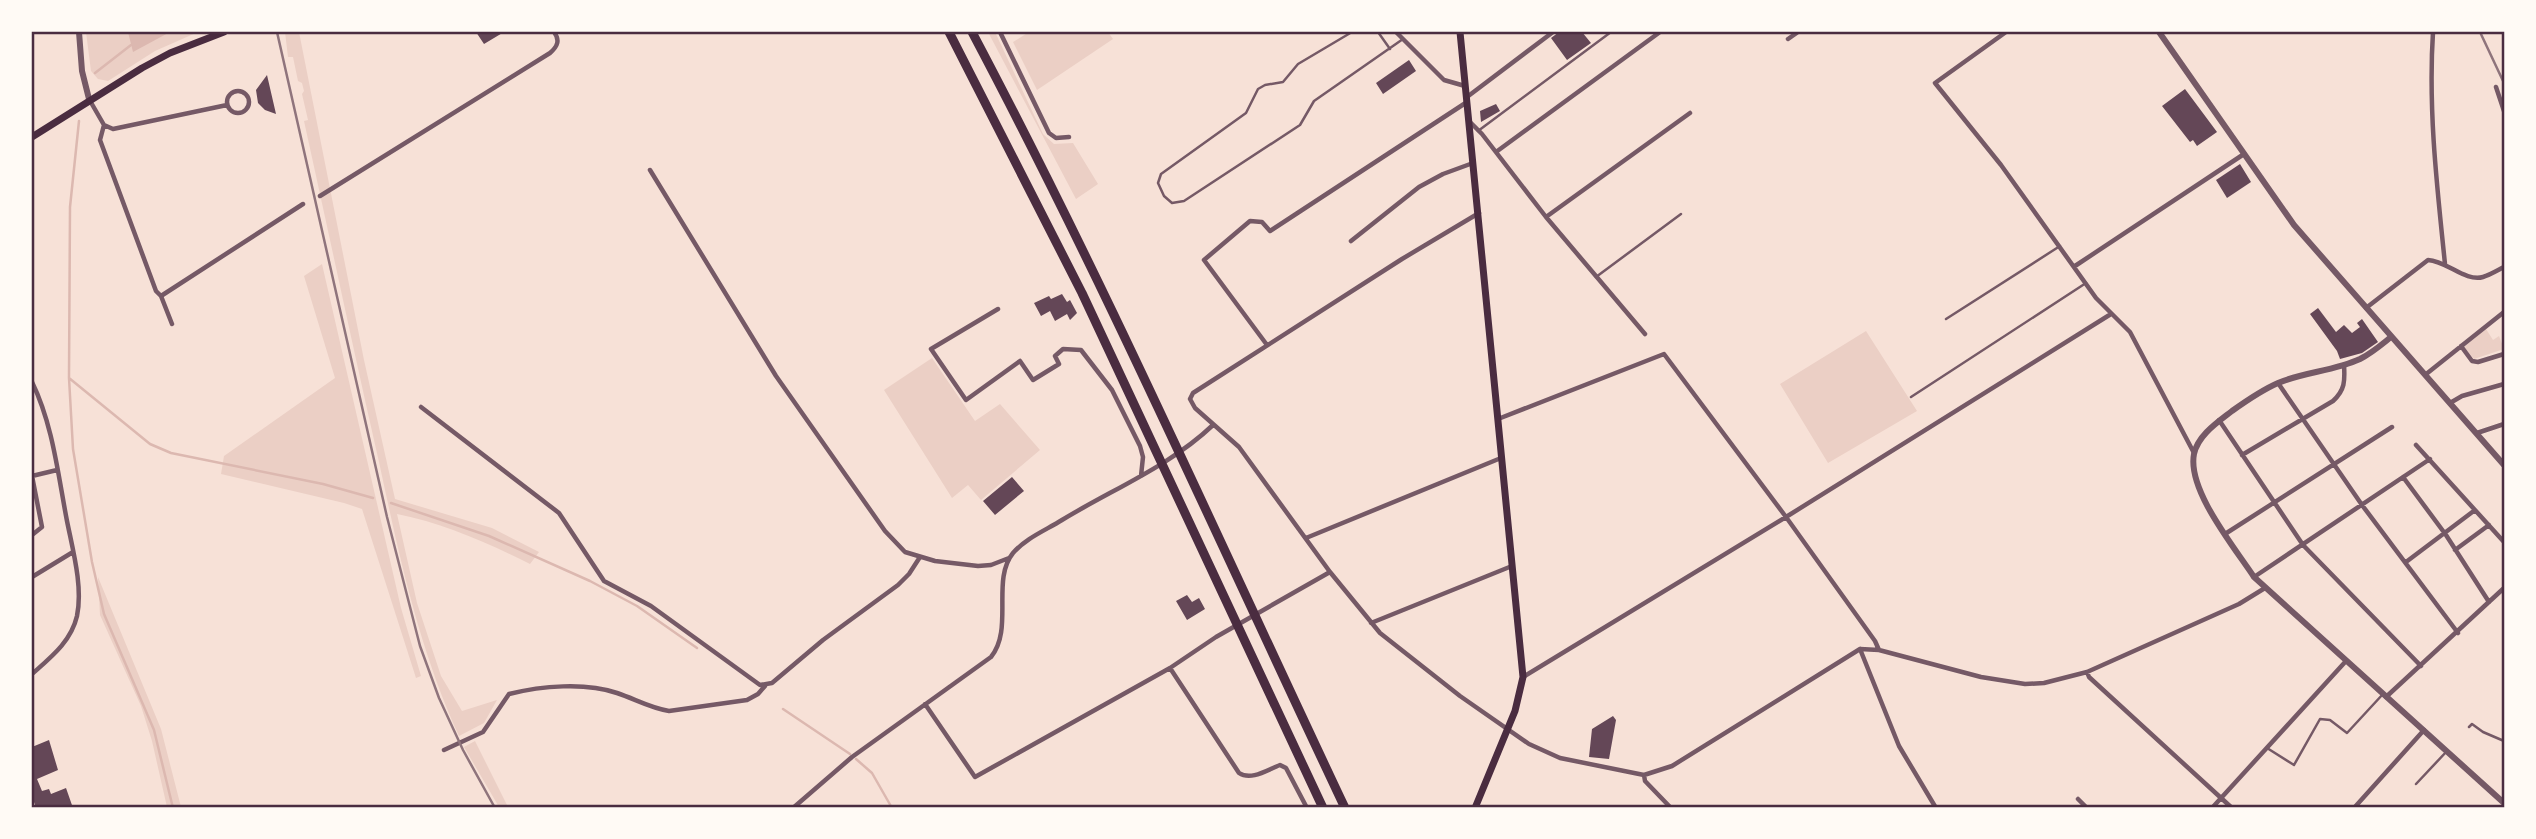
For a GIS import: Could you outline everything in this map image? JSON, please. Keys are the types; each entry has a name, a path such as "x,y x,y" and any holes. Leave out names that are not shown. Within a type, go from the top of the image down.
{"highway":[{"path":"949,32 1023,173 1088,306 1323,807"},
{"path":"972,32 1055,192 1159,408 1345,807"}],"main road":[{"path":"32,137 89,99 170,53 224,32"},
{"path":"1460,32 1523,677 1521,693 1475,807"}],"street":[{"path":"79,32 82,71 89,99 104,125 100,140 156,291 161,296 172,324"},
{"path":"320,196 551,53 558,40 554,32"},
{"path":"1000,32 1049,133 1056,138 1069,137"},
{"path":"1396,32 1444,80 1466,86"},
{"path":"1267,345 1204,260 1250,221 1262,222 1270,231 1468,99 1553,32"},
{"path":"1496,152 1660,32"},
{"path":"1788,39 1798,32"},
{"path":"2006,32 1935,83 2001,165 2086,283 2111,314 2130,332 2194,454"},
{"path":"2159,32 2244,155 2315,251 2504,464"},
{"path":"2433,32 2431,62 2436,183 2445,264"},
{"path":"2496,87 2504,110"},
{"path":"234,92 241,92 249,99 249,107 242,113 233,112 227,105 228,97 234,92"},
{"path":"104,125 119,129 227,105"},
{"path":"1546,217 1690,113"},
{"path":"1470,123 1645,334"},
{"path":"2075,266 2244,155"},
{"path":"1351,241 1419,187 1443,174 1474,163"},
{"path":"650,170 776,376 885,531 905,552 978,566 991,565 1010,558 1024,543 1101,496 1148,473 1199,438 1213,425"},
{"path":"161,296 303,204"},
{"path":"1479,213 1267,345 1194,393 1190,399 1195,408 1239,447 1330,572 1371,623 1406,654 1507,730 1543,752 1644,775 1672,766 1860,649 1879,650 1950,670 2025,684 2059,681 2087,672 2251,598 2265,588"},
{"path":"2366,309 2428,260 2445,264 2470,277 2482,278 2504,267"},
{"path":"998,309 931,349 965,400 1020,361 1033,380 1059,364 1055,356 1063,349 1081,349 1112,390 1140,446 1143,457 1141,476"},
{"path":"2425,375 2504,312"},
{"path":"1523,677 2111,314"},
{"path":"2391,337 2370,354 2278,383 2219,420 2199,441 2194,454 2195,476 2204,499 2254,577 2450,751 2504,805"},
{"path":"2461,346 2472,361 2478,362 2504,354"},
{"path":"1498,419 1664,354 1786,517 1879,650"},
{"path":"2242,455 2341,394 2345,383 2344,364"},
{"path":"32,382 48,427 73,552 78,601 73,629 54,655 32,674"},
{"path":"2278,383 2362,505 2458,633"},
{"path":"2450,403 2462,396 2504,384"},
{"path":"421,407 559,513 604,581 651,606 752,680 765,686"},
{"path":"2219,420 2303,545 2421,666"},
{"path":"2477,433 2504,424"},
{"path":"2225,534 2392,426"},
{"path":"2417,445 2504,542"},
{"path":"1306,538 1502,458"},
{"path":"2254,577 2430,459"},
{"path":"32,535 42,527 32,476 57,470"},
{"path":"2403,478 2444,532 2489,602"},
{"path":"2406,562 2475,510"},
{"path":"2455,550 2489,525"},
{"path":"32,577 73,552"},
{"path":"444,750 471,738 488,726 509,694 523,690 591,688 615,692 657,709 668,710 747,699 758,694 898,584 909,574 920,557"},
{"path":"793,807 852,757 995,651 1000,640 1004,580 1010,558"},
{"path":"1371,623 1512,565"},
{"path":"925,704 975,777 1170,668 1225,632 1330,572"},
{"path":"2385,695 2503,592"},
{"path":"1860,649 1899,746 1936,807"},
{"path":"2212,807 2346,661"},
{"path":"1170,668 1239,773 1251,776 1280,765 1286,768 1307,807"},
{"path":"2087,672 2089,677 2232,807"},
{"path":"2354,807 2424,730"},
{"path":"1644,775 1645,781 1671,807"},
{"path":"2078,799 2087,807"}],"lane":[{"path":"1352,32 1298,64 1283,82 1258,89 1246,113 1161,174 1158,183 1164,196 1172,203 1184,201 1300,125 1314,102 1403,39"},
{"path":"1378,32 1390,49"},
{"path":"1478,131 1611,32"},
{"path":"1596,277 1682,214"},
{"path":"1946,319 2060,246"},
{"path":"1911,397 2086,283"},
{"path":"2267,748 2294,765 2320,719 2330,720 2347,733 2385,695"},
{"path":"2469,727 2472,724 2504,741"},
{"path":"2416,784 2450,751"}],"shaded area":[{"path":"86,32 198,32 155,51 108,81 98,79 91,71"},
{"path":"128,32 170,32 133,52"},
{"path":"285,32 299,32 364,360 395,499 492,528 539,552 530,564 465,534 397,514 417,603 441,676 462,711 497,700 484,723 459,736 432,670 403,567 304,121 308,120 302,94 304,91 302,83 298,81 293,57 288,57"},
{"path":"988,32 995,32 1043,134 1054,144 1073,143 1098,184 1076,199"},
{"path":"1029,32 1108,32 1113,39 1037,90 1013,42"},
{"path":"322,264 401,608 421,676 416,678 362,509 221,474 224,456 335,378 304,276"},
{"path":"2486,329 2493,340 2499,336 2504,349 2474,359 2464,347"},
{"path":"1866,331 1917,411 1828,463 1780,384"},
{"path":"932,358 975,421 1000,404 1040,450 981,500 968,485 952,498 884,390"},
{"path":"98,577 161,729 181,807 167,807 141,706 100,615"},
{"path":"475,741 508,807 499,807 464,747"}],"building":[{"path":"476,32 504,32 484,44"},
{"path":"1559,32 1582,32 1591,43 1567,60 1551,38"},
{"path":"1409,60 1416,71 1383,94 1376,83"},
{"path":"267,75 276,114 265,110 258,103 256,90"},
{"path":"2185,89 2217,132 2197,146 2193,140 2190,142 2162,106"},
{"path":"1496,104 1500,111 1481,122 1480,111"},
{"path":"2240,164 2251,182 2227,198 2216,180"},
{"path":"1062,294 1067,302 1070,300 1077,313 1070,320 1067,314 1055,321 1050,311 1041,316 1034,303"},
{"path":"2318,308 2336,332 2344,325 2352,333 2360,327 2357,323 2362,319 2378,342 2362,353 2340,359 2310,314"},
{"path":"1012,477 1024,491 995,515 983,501"},
{"path":"1187,595 1192,602 1199,598 1205,609 1187,620 1176,601"},
{"path":"1613,716 1616,720 1609,759 1589,757 1592,729"},
{"path":"49,740 58,770 37,779 42,791 49,789 51,794 66,788 73,808 36,808 32,796 32,747"}],"waterway":[{"path":"95,73 131,45"},
{"path":"79,121 70,207 69,378 73,449 92,562 104,614 154,730 173,808"},
{"path":"69,378 150,444 171,453 323,484 373,498"},
{"path":"391,503 489,536 590,581 637,606 697,648"},
{"path":"783,709 850,754"},
{"path":"856,759 872,773 892,808"}],"railway":[{"path":"277,32 387,517 420,646 439,698 463,750 495,808"},
{"path":"2480,32 2504,83"}]}
